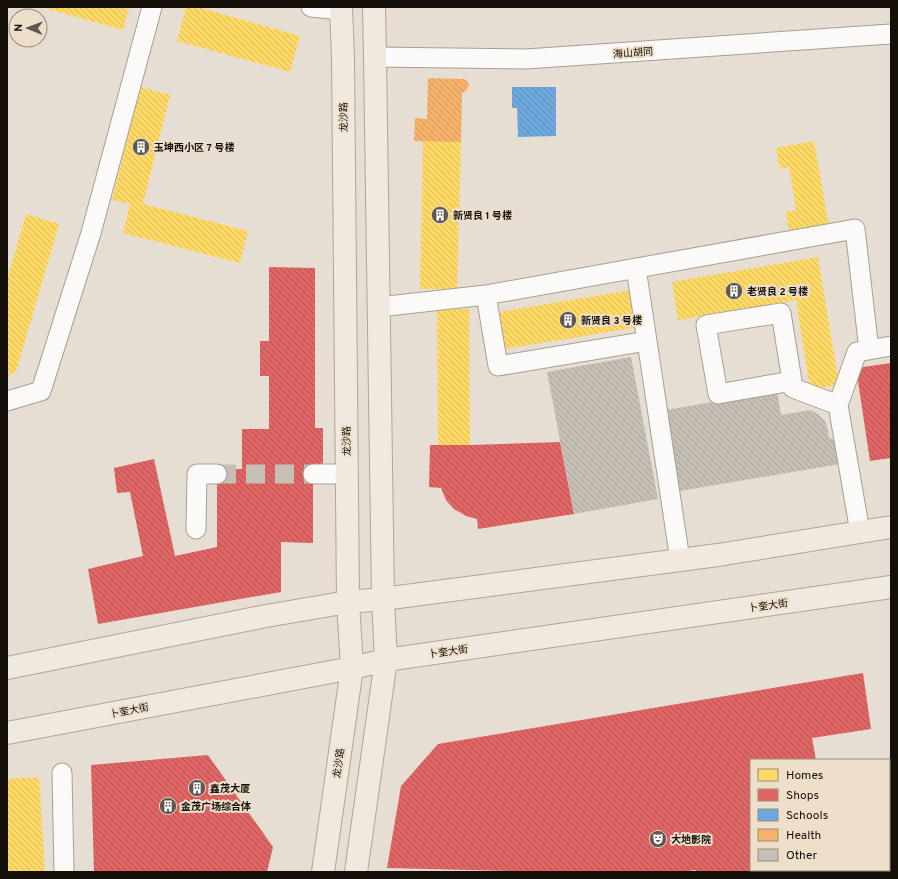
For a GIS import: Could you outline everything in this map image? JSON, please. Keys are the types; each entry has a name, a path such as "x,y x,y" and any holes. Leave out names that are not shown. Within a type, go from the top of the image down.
{"main road":[{"path":"356,872 386,660 383,598 376,57 374,7"},
{"name":"龙沙路","path":"323,872 352,668 348,602 343,66 341,9"},
{"path":"7,668 266,616 348,602 718,555 891,527"},
{"name":"卜奎大街","path":"7,733 352,668 386,660 891,587"}],"street":[{"path":"7,401 41,391 91,233 152,7"},
{"path":"311,7 341,9"},
{"name":"海山胡同","path":"376,57 526,59 891,34"},
{"path":"379,307 486,295 856,229 869,350"},
{"path":"636,268 680,560"},
{"path":"486,295 498,366 647,341"},
{"path":"792,382 718,394 706,325 781,313 793,388 838,405"},
{"path":"860,532 838,405 857,352 891,346"},
{"path":"196,529 197,474 217,474"},
{"path":"313,474 347,474"},
{"path":"62,773 64,872"}],"building: Homes":[{"path":"41,7 129,7 123,30"},
{"path":"186,7 197,7 300,36 290,72 177,41"},
{"name":"玉坤西小区 7 号楼","path":"140,87 170,95 143,204 248,231 240,263 123,233 130,204 112,200"},
{"name":"新贤良 1 号楼","path":"423,141 461,142 457,289 420,289"},
{"path":"814,141 829,227 789,234 786,212 796,210 789,167 780,169 776,148"},
{"path":"26,214 59,224 16,372 7,376 7,280"},
{"path":"818,257 839,385 810,389 796,300 678,320 672,282"},
{"name":"新贤良 3 号楼","path":"631,290 638,327 505,349 499,312"},
{"path":"437,309 469,309 470,445 438,445"},
{"path":"39,777 45,872 7,872 7,779"}],"building: Shops":[{"path":"269,267 315,268 315,428 323,428 323,469 313,474 313,543 281,542 281,592 98,624 88,569 143,556 130,492 117,493 114,468 154,459 175,556 217,547 217,469 242,469 242,429 269,429 269,376 260,376 260,341 269,341"},
{"path":"891,363 891,458 870,461 856,368"},
{"path":"560,442 574,514 478,529 477,519 466,516 454,509 446,500 441,488 429,487 430,445"},
{"path":"863,673 871,729 812,738 816,759 750,759 750,871 826,872 696,872 696,870 680,872 547,872 387,868 401,786 438,744"},
{"name":"鑫茂大厦","path":"208,755 273,847 267,872 94,872 91,765"}],"building: Schools":[{"path":"512,87 556,87 556,136 518,137 517,108 512,108"}],"building: Health":[{"path":"428,78 464,79 468,82 469,86 466,91 462,93 461,142 414,141 415,118 427,119"}],"building: Other":[{"path":"631,357 658,499 574,514 547,372"},
{"path":"777,391 781,415 811,410 825,421 829,439 835,438 840,464 680,491 666,410"}],"tunnel":[{"path":"217,474 313,474"}],"place":[{"name":"玉坤西小区 7 号楼","path":"141,147"},
{"name":"新贤良 1 号楼","path":"440,215"},
{"name":"老贤良 2 号楼","path":"734,291"},
{"name":"新贤良 3 号楼","path":"568,320"},
{"name":"鑫茂大厦","path":"197,788"},
{"name":"金茂广场综合体","path":"168,806"},
{"name":"大地影院","path":"658,839"}]}
